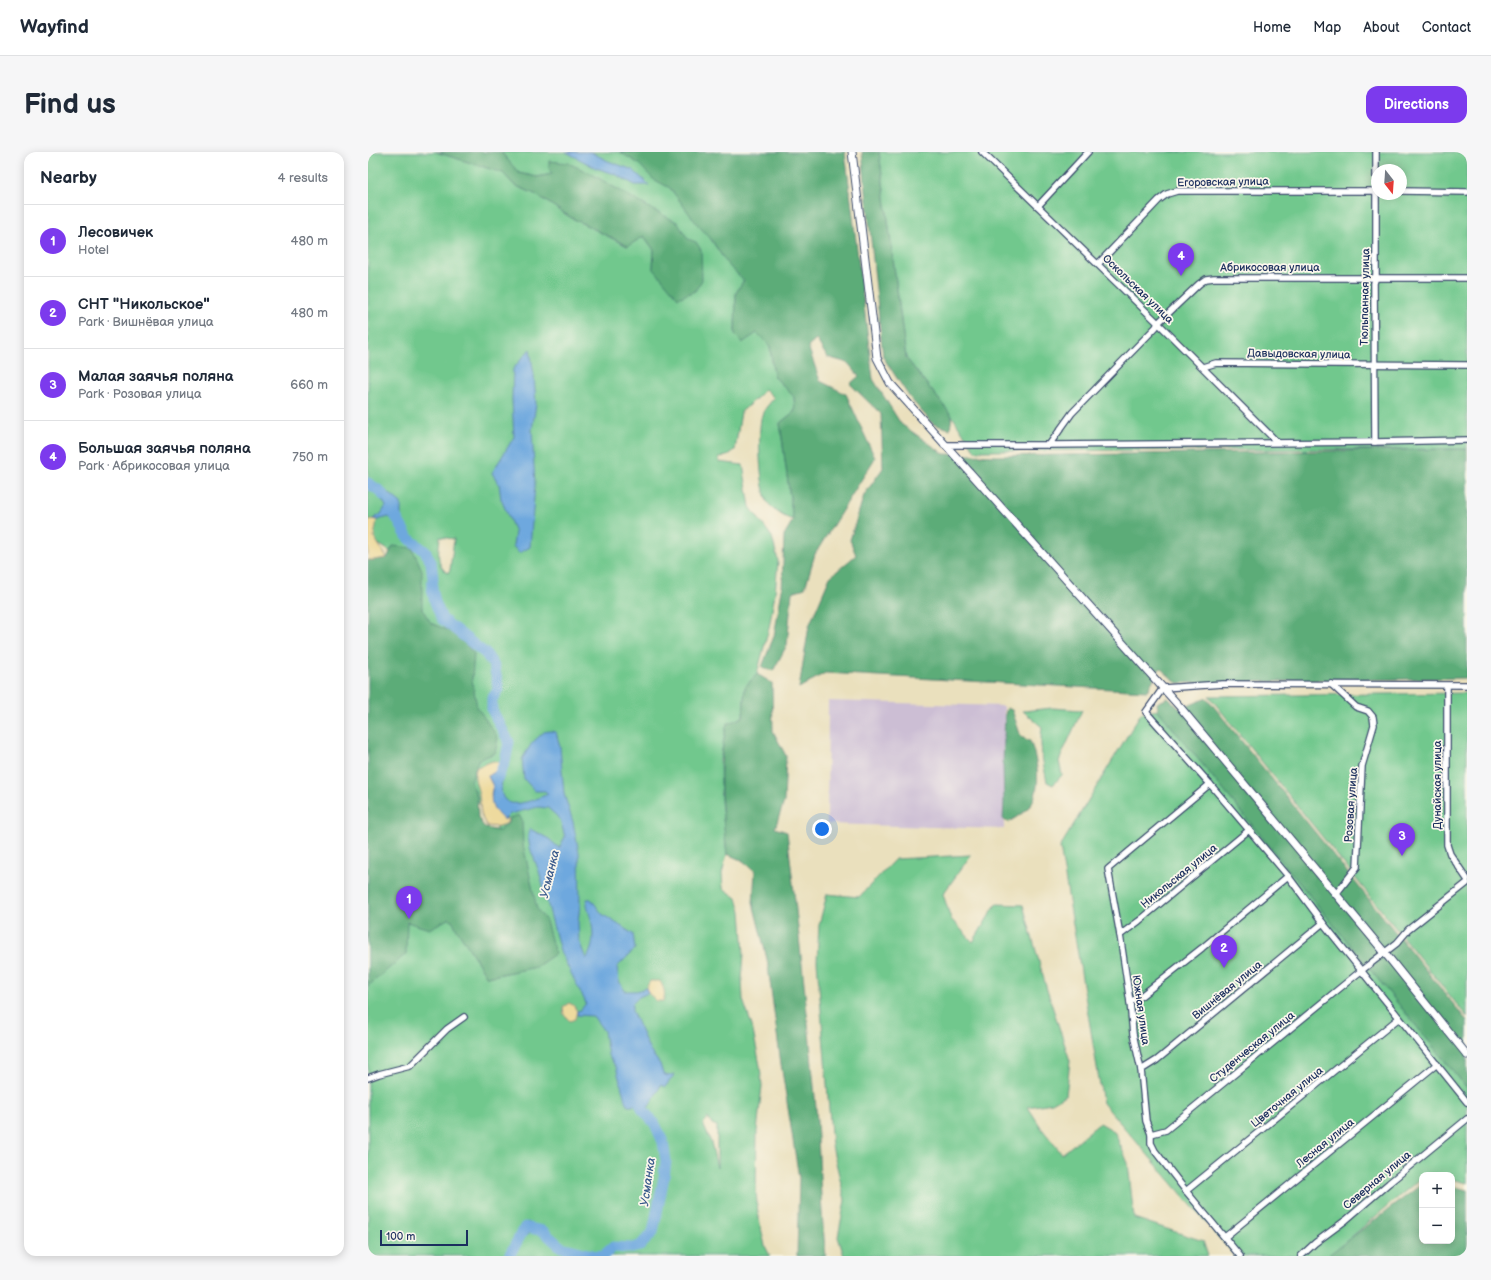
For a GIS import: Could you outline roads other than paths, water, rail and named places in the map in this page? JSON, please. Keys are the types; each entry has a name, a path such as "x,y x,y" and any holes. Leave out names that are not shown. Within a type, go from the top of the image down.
{"street":[{"path":"852,152 877,358 890,384 1163,688 1385,953 1467,1055"},
{"name":"Оскольская улица","path":"982,152 1278,442"},
{"path":"1038,206 1088,152"},
{"name":"Тюльпанная улица","path":"1376,152 1376,164"},
{"name":"Егоровская улица","path":"1098,264 1160,200 1167,194 1177,191 1371,191"},
{"path":"1407,191 1467,192"},
{"name":"Тюльпанная улица","path":"1376,200 1376,277 1374,283 1376,331 1374,365 1376,442"},
{"name":"Абрикосовая улица","path":"1049,445 1072,413 1156,327 1158,323 1206,279 1376,277 1467,278"},
{"name":"Давыдовская улица","path":"1203,367 1216,363 1467,365"},
{"path":"944,445 1467,440"},
{"path":"1163,688 1223,684 1467,686"},
{"name":"Розовая улица","path":"1331,684 1356,706 1368,711 1373,717 1374,725 1362,766 1357,868 1336,894"},
{"name":"Дунайская улица","path":"1447,686 1447,845 1450,854 1467,879"},
{"path":"1163,688 1146,712 1210,784 1288,876 1323,923 1467,1102"},
{"name":"Южная улица","path":"1210,784 1108,868 1120,935 1133,1034 1141,1070 1146,1121 1151,1134 1151,1143 1155,1151 1186,1191 1240,1256"},
{"name":"Никольская улица","path":"1120,935 1249,830"},
{"path":"1130,1002 1141,996 1202,948 1288,876"},
{"name":"Студенческая улица","path":"1151,1134 1166,1130 1362,970 1385,953 1397,943 1408,930 1467,883"},
{"name":"Вишнёвая улица","path":"1141,1070 1157,1060 1323,923"},
{"path":"368,1078 410,1066 446,1029 464,1017"},
{"name":"Цветочная улица","path":"1186,1191 1400,1018"},
{"name":"Лесная улица","path":"1225,1237 1437,1064"},
{"name":"Северная улица","path":"1301,1256 1467,1119"}],"water":[{"path":"566,152 591,152 608,161 633,170 649,185 635,185 615,174 596,168"},
{"path":"530,349 536,404 532,430 535,485 530,547 519,553 513,546 515,532 501,499 499,484 492,473 514,437 512,399 513,369"},
{"path":"374,483 401,503 401,521 396,522 389,517 377,520 373,519 381,514 386,506 378,494 371,488"},
{"path":"544,732 556,732 560,747 564,794 573,822 579,853 579,941 586,959 592,947 593,938 587,899 591,899 602,914 633,934 635,949 617,967 619,981 625,991 637,991 646,988 648,993 639,997 632,1004 632,1011 650,1051 660,1064 663,1074 668,1076 675,1074 665,1087 661,1085 648,1108 643,1110 636,1104 628,1106 625,1100 616,1067 608,1055 604,1031 593,1016 577,1015 577,1011 581,1010 586,1003 560,951 539,871 530,848 528,837 530,829 549,839 559,848 565,837 560,819 548,808 538,807 510,814 504,820 492,805 491,796 493,786 488,776 495,772 501,764 506,766 501,786 503,797 507,801 512,803 521,803 531,801 548,794 545,791 535,791 524,779 522,759 532,743"},
{"path":"528,1222 535,1227 520,1242 515,1242 515,1238 522,1228 522,1224"}],"waterway":[{"name":"Усманка","path":"368,483 380,491 383,495"},
{"name":"Усманка","path":"392,510 408,538 425,551 431,562 433,578 432,588 435,602 442,619 486,654 494,666 498,690 492,699 492,710 509,742 505,762 497,779"},
{"name":"Усманка","path":"509,1256 525,1227 543,1231 561,1247 597,1256 604,1255 613,1247 632,1248 640,1246 653,1232 666,1161 663,1142 655,1124 643,1110 637,1096"}],"place":[{"name":"Большая заячья поляна","path":"1181,276"},
{"name":"Малая заячья поляна","path":"1402,856"},
{"name":"Лесовичек","path":"409,919"},
{"name":"СНТ \"Никольское\"","path":"1224,968"}]}
